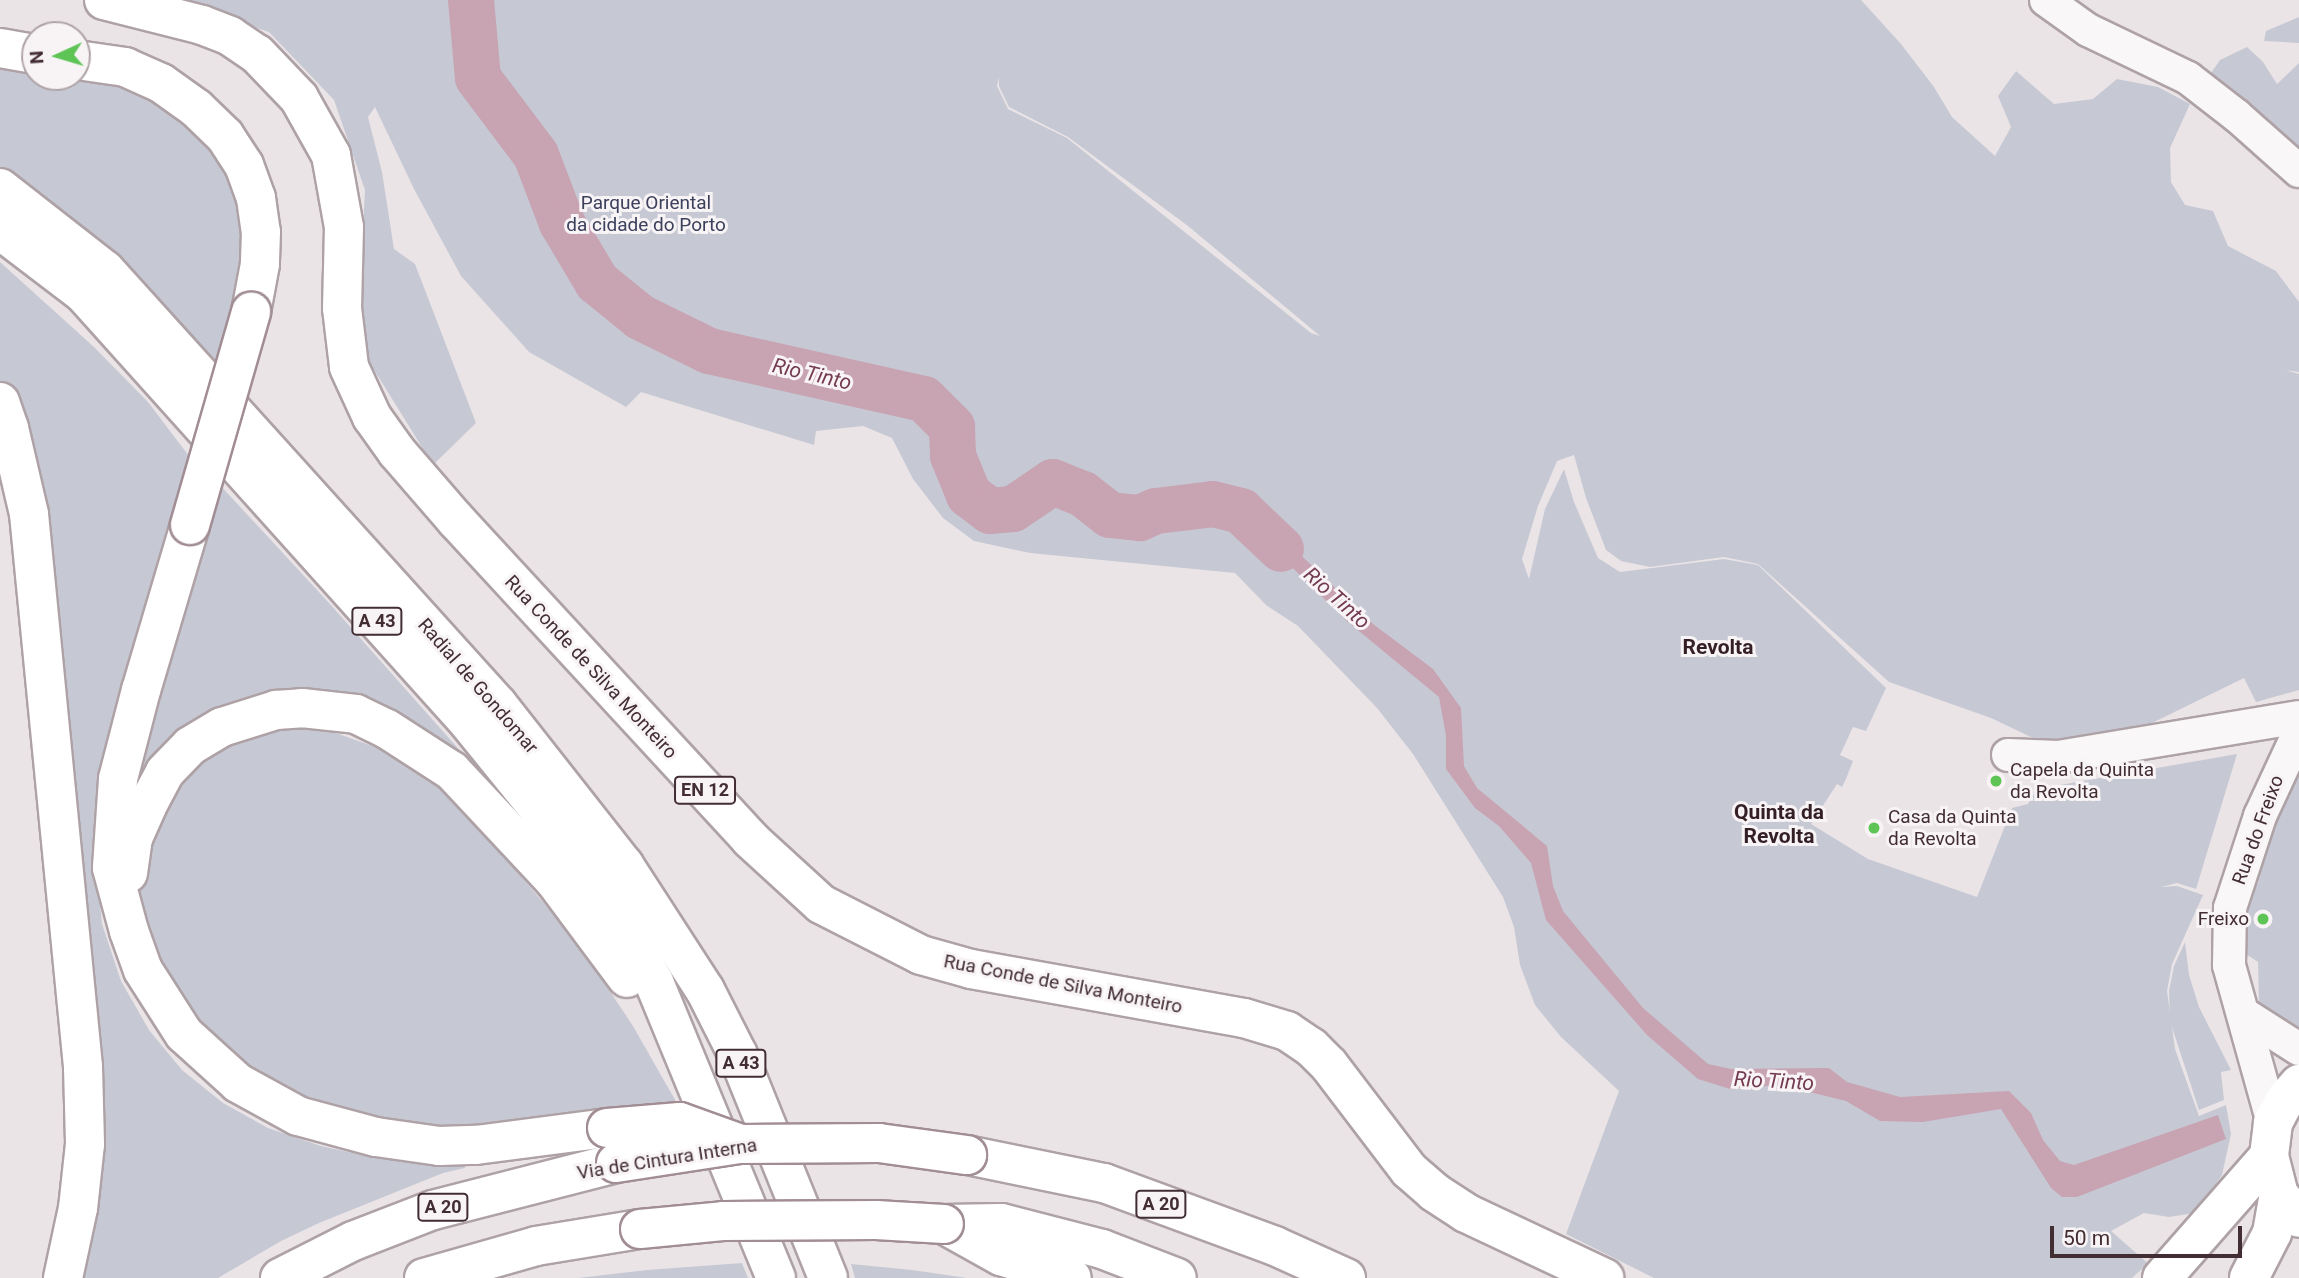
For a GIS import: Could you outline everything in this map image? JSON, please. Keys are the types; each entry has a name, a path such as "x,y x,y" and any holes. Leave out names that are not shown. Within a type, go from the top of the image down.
{"main road":[{"name":"Rua Conde de Silva Monteiro","path":"104,0 202,25 230,36 257,54 299,98 331,155 344,227 342,308 349,367 372,417 397,452 456,520 750,839 821,904 902,947 971,969 1244,1018 1287,1031 1311,1047 1329,1065 1409,1170 1434,1192 1466,1213 1604,1278"},
{"path":"0,48 21,52"},
{"path":"91,62 125,67 161,83 196,108 225,136 244,165 256,198 261,233 260,264 251,312 141,690 118,779 112,868 129,931 144,970 184,1034 238,1083 298,1116 376,1137 439,1146 611,1146"},
{"name":"Radial de Gondomar","path":"0,188 105,270 498,705 624,865 705,990 738,1055 828,1278"},
{"name":"Radial de Gondomar","path":"0,230 84,294 469,723 593,876 654,982 776,1278"},
{"path":"0,402 9,428 29,514 83,1067 85,1144 78,1208 63,1278"},
{"path":"129,931 128,872 133,838 165,772 190,746 222,727 276,710 302,708 356,714 420,748 452,771 485,804 583,917 687,1064"},
{"path":"2162,1278 2271,1139 2285,1100 2299,1084"},
{"name":"Via de Cintura Interna","path":"280,1278 353,1241 680,1122 740,1144 879,1143 967,1155 1104,1183 1275,1246 1346,1278"},
{"path":"2249,1278 2289,1207 2272,1176 2271,1139"},
{"path":"424,1278 536,1246 640,1229 723,1221 876,1220 944,1224 1001,1223 1102,1249 1177,1278"},
{"path":"944,1224 1001,1255 1072,1278"}],"street":[{"path":"2046,0 2088,30 2188,78 2237,116 2299,171"},
{"path":"2008,755 2058,757 2299,717"},
{"name":"Rua do Freixo","path":"2271,1139 2244,1014 2229,965 2230,908 2260,816 2299,732"},
{"path":"2244,1014 2299,1049"}],"green space":[{"name":"Parque Oriental da cidade do Porto","path":"175,0 1861,0 1901,44 1934,87 1952,117 1995,156 2011,127 1998,96 2016,71 2054,104 2093,99 2117,79 2158,87 2190,104 2170,148 2171,182 2185,205 2213,211 2228,246 2276,271 2299,302 2299,372 2285,370 2299,374 2299,690 2256,702 2244,678 2150,724 2078,743 2057,744 2033,738 1991,718 1889,682 1758,564 1724,557 1650,567 1621,561 1606,550 1586,498 1574,455 1557,461 1538,506 1522,559 1529,579 1545,509 1564,469 1574,502 1598,558 1620,572 1724,559 1758,565 1886,688 1866,731 1853,727 1840,755 1853,761 1846,779 1842,787 1837,784 1811,824 1868,859 1977,897 2012,808 2028,804 2037,789 2237,754 2196,889 2177,883 2161,887 2177,886 2203,895 2172,964 2167,991 2175,1049 2199,1116 2226,1105 2231,1134 2222,1175 2195,1213 2169,1217 2144,1213 2111,1231 2151,1266 2148,1270 2144,1267 2132,1278 1654,1278 1566,1234 1619,1091 1561,1037 1535,1005 1520,965 1514,927 1503,897 1413,754 1377,708 1298,626 1266,605 1235,573 1030,553 974,541 943,518 913,479 892,438 863,426 816,431 814,445 641,392 626,407 529,352 461,276 414,189 375,107 368,117 382,172 394,249 415,264 476,423 433,465 368,360 360,284 365,190 334,100 269,32","holes":["999,77 999,86 1009,107 1068,137 1188,226 1320,336 1311,333 1067,138 1008,109 997,86"]},
{"path":"2299,17 2299,43 2264,41 2266,31"},
{"path":"2247,47 2263,62 2277,84 2299,63 2299,154 2204,83 2220,60"},
{"path":"0,63 21,67 21,91 91,91 91,79 147,92 188,120 224,162 244,217 248,274 216,372 0,170"},
{"path":"0,262 94,347 148,402 189,456 97,873 102,924 121,981 149,1030 182,1070 223,1103 268,1128 321,1146 380,1159 463,1161 465,1168 443,1173 319,1223 281,1241 218,1278 69,1278 82,1230 0,385"},
{"path":"219,484 479,772 451,764 287,700 130,794"},
{"path":"298,728 336,733 375,747 426,775 465,811 555,916 595,969 633,1026 678,1105 489,1126 433,1127 363,1121 294,1098 237,1067 185,1016 139,913 138,879 167,794 193,768 218,750 255,733"},
{"path":"2299,760 2299,1027 2259,1004 2258,962 2237,948 2240,917 2258,883 2273,818"},
{"path":"2185,942 2189,975 2199,1007 2231,1070 2221,1072 2224,1100 2199,1110 2170,1021 2169,991 2174,966"},
{"path":"742,1263 748,1278 578,1278 647,1270"},
{"path":"851,1264 912,1270 967,1278 855,1278"}],"water":[{"path":"1231,497 1243,500 1373,624 1433,669 1461,708 1464,766 1477,788 1547,846 1553,886 1563,911 1643,1008 1708,1064 1731,1069 1829,1068 1847,1082 1900,1097 2009,1091 2031,1113 2043,1140 2060,1161 2074,1165 2218,1115 2226,1139 2077,1197 2062,1197 2051,1188 2001,1109 1923,1122 1880,1121 1846,1101 1781,1085 1730,1089 1698,1079 1647,1035 1546,920 1531,863 1499,826 1475,808 1446,769 1446,736 1439,697 1348,622 1255,531 1236,520"}],"waterway":[{"name":"Rio Tinto","path":"471,0 478,78 536,155 562,223 597,282 640,317 709,351 924,399 952,427 953,456 969,495 990,511 1013,509 1053,482 1083,494 1110,515 1140,518 1156,511 1213,504 1241,511 1281,549"}],"place":[{"name":"Capela da Quinta da Revolta","path":"1996,781"},
{"name":"Casa da Quinta da Revolta","path":"1874,828"},
{"name":"Freixo","path":"2263,919"}],"district":[{"name":"Revolta","path":"1718,647"},
{"name":"Quinta da Revolta","path":"1779,824"}]}
